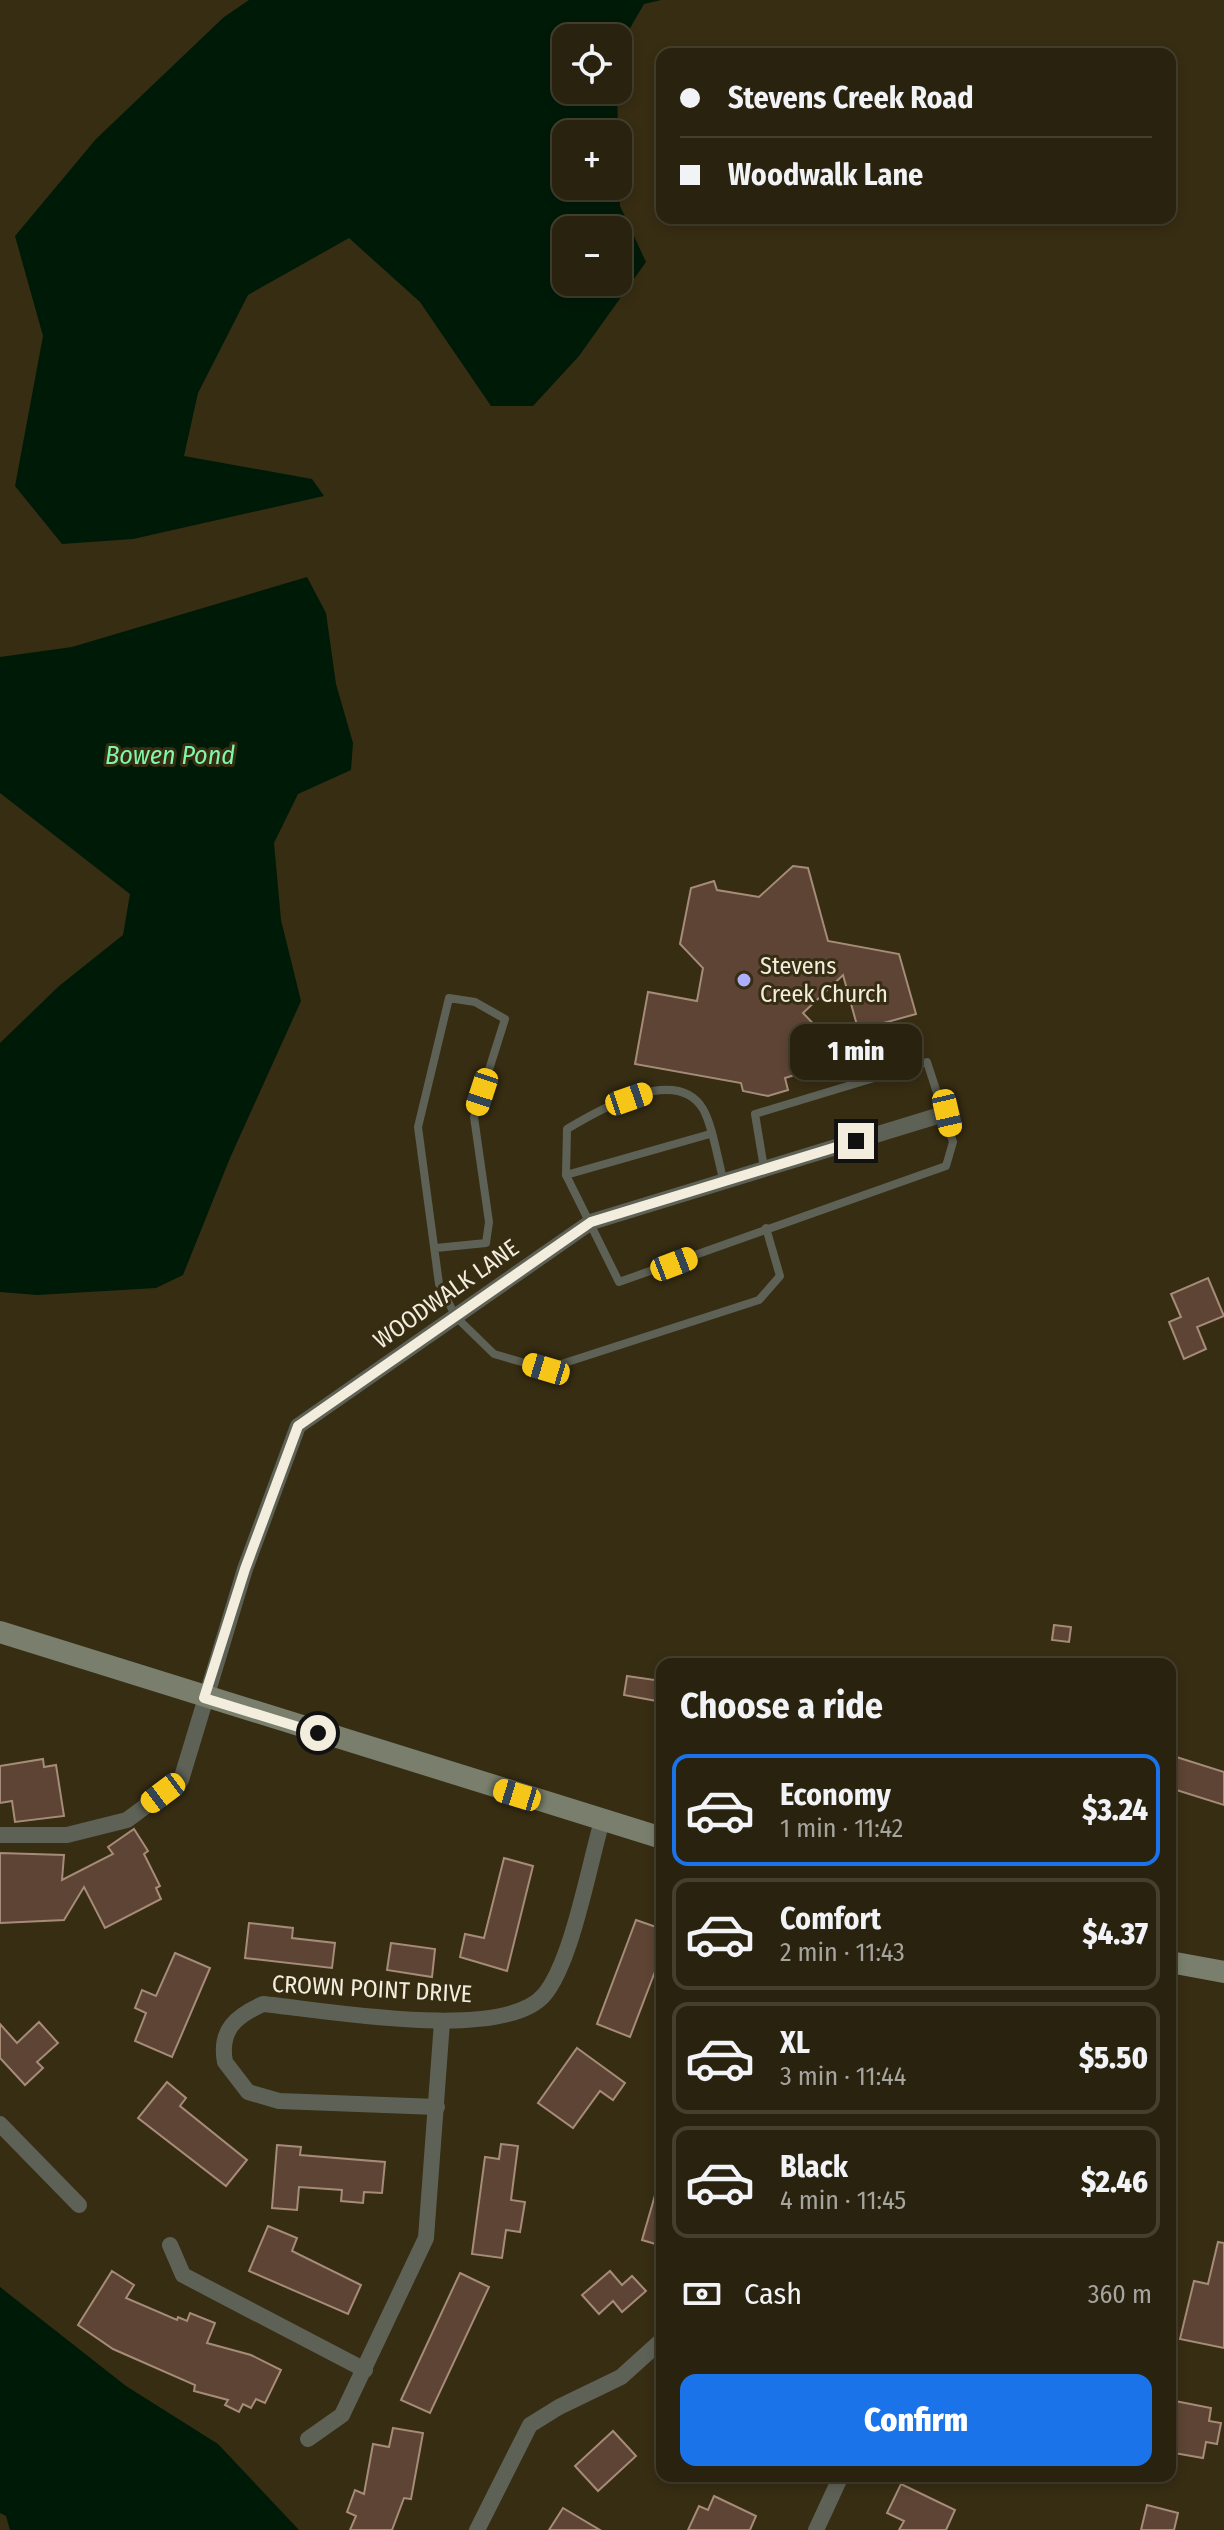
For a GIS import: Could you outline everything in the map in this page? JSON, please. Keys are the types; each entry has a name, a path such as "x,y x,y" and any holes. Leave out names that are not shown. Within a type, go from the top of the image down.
{"street":[{"name":"WOODWALK LANE","path":"0,1835 67,1835 127,1820 181,1780 245,1569 298,1426 591,1222 947,1113"},
{"path":"0,1632 656,1836"},
{"name":"CROWN POINT DRIVE","path":"437,2107 279,2101 248,2092 225,2062 223,2051 228,2027 239,2014 263,2004 442,2022 503,2018 543,1997 559,1972 602,1821"},
{"path":"1176,1963 1224,1972"},
{"path":"308,2439 342,2415 426,2238 442,2022"},
{"path":"0,2124 79,2205"},
{"path":"170,2245 183,2275 365,2370"},
{"path":"477,2530 530,2425 621,2377 656,2345"},
{"path":"816,2530 838,2482"}],"lane":[{"path":"436,1248 486,1243 489,1222 474,1117 505,1019 475,1002 449,998 418,1127 439,1284 456,1317 494,1354 546,1369 759,1300 780,1276 766,1228"},
{"path":"724,1182 703,1108 679,1089 658,1089 601,1109 567,1129 566,1175 619,1282 946,1166 953,1142 947,1113 927,1062 755,1114 765,1169"},
{"path":"566,1175 710,1134"}],"water":[{"path":"249,0 661,0 644,4 632,25 552,24 552,104 617,104 618,120 552,120 552,200 620,200 625,216 552,216 552,296 622,296 579,356 533,406 491,406 420,302 349,238 248,295 198,393 184,456 312,479 324,496 133,539 62,544 15,486 43,336 15,236 96,139 224,17"},
{"path":"632,232 646,262 632,282"},
{"name":"Bowen Pond","path":"307,577 326,613 336,684 353,743 351,770 298,794 274,843 281,920 301,1001 230,1158 183,1275 156,1288 37,1295 0,1292 0,1043 59,986 123,935 130,894 0,793 0,657 72,647"},
{"path":"0,2287 126,2386 218,2444 299,2530 10,2530 6,2516 0,2513"}],"building":[{"path":"793,866 808,868 828,941 899,954 916,1014 880,1024 892,1065 870,1072 843,975 803,1013 847,1059 785,1078 788,1090 768,1096 743,1091 741,1083 635,1064 648,992 697,1001 703,968 680,944 691,888 714,881 717,890 759,897"},
{"path":"1208,1278 1224,1316 1197,1327 1206,1349 1184,1359 1169,1322 1181,1317 1171,1294"},
{"path":"1054,1625 1071,1627 1069,1642 1052,1640"},
{"path":"627,1676 656,1680 656,1701 624,1695"},
{"path":"1176,1757 1224,1772 1224,1805 1176,1790"},
{"path":"43,1759 44,1767 56,1765 64,1816 15,1822 12,1801 0,1803 0,1766"},
{"path":"134,1829 148,1851 144,1854 160,1886 156,1888 161,1899 105,1928 84,1887 64,1920 0,1923 0,1853 64,1855 62,1880 113,1854 108,1847"},
{"path":"504,1858 533,1866 507,1971 460,1957 465,1934 484,1938"},
{"path":"636,1920 656,1927 656,1969 630,2037 597,2024"},
{"path":"249,1923 293,1928 292,1938 335,1943 332,1968 245,1958"},
{"path":"391,1943 435,1949 432,1977 387,1970"},
{"path":"175,1953 210,1968 172,2057 135,2041 146,2013 135,2008 142,1990 156,1996"},
{"path":"39,2022 58,2043 37,2062 43,2068 25,2085 0,2058 0,2024 17,2043"},
{"path":"577,2048 625,2083 613,2100 600,2091 573,2128 538,2103"},
{"path":"167,2082 186,2098 180,2106 247,2160 226,2186 138,2118"},
{"path":"501,2144 518,2146 511,2200 525,2202 520,2232 506,2230 502,2258 472,2254 485,2157 499,2159"},
{"path":"277,2145 301,2147 300,2155 385,2162 382,2193 364,2192 363,2203 341,2201 342,2190 299,2187 297,2210 272,2208"},
{"path":"656,2192 656,2244 642,2240"},
{"path":"268,2226 297,2238 292,2251 361,2285 348,2314 249,2271"},
{"path":"1218,2242 1224,2243 1224,2348 1180,2339 1194,2281 1208,2284"},
{"path":"112,2271 134,2285 126,2298 177,2320 178,2317 187,2321 190,2313 215,2323 207,2343 251,2355 281,2370 265,2403 256,2399 251,2408 243,2404 239,2412 225,2405 228,2400 194,2391 195,2385 113,2349 78,2325"},
{"path":"610,2271 622,2285 632,2276 646,2291 622,2312 613,2301 599,2314 582,2295"},
{"path":"460,2273 489,2287 430,2413 401,2400"},
{"path":"1176,2401 1211,2408 1209,2421 1221,2423 1217,2444 1206,2442 1203,2458 1176,2453"},
{"path":"393,2428 423,2433 411,2499 404,2498 392,2530 350,2530 356,2516 347,2512 355,2490 364,2494 373,2444 389,2447"},
{"path":"613,2431 636,2456 598,2491 575,2466"},
{"path":"901,2484 955,2510 946,2530 899,2530 904,2521 887,2513"},
{"path":"714,2496 756,2516 750,2530 688,2530 699,2506 708,2510"},
{"path":"1147,2505 1178,2513 1174,2530 1141,2530"},
{"path":"563,2508 600,2530 549,2530"}],"place":[{"name":"Stevens Creek Church","path":"744,980"}],"route":[{"path":"318,1733 204,1698 245,1569 298,1426 591,1222 856,1141"}]}
